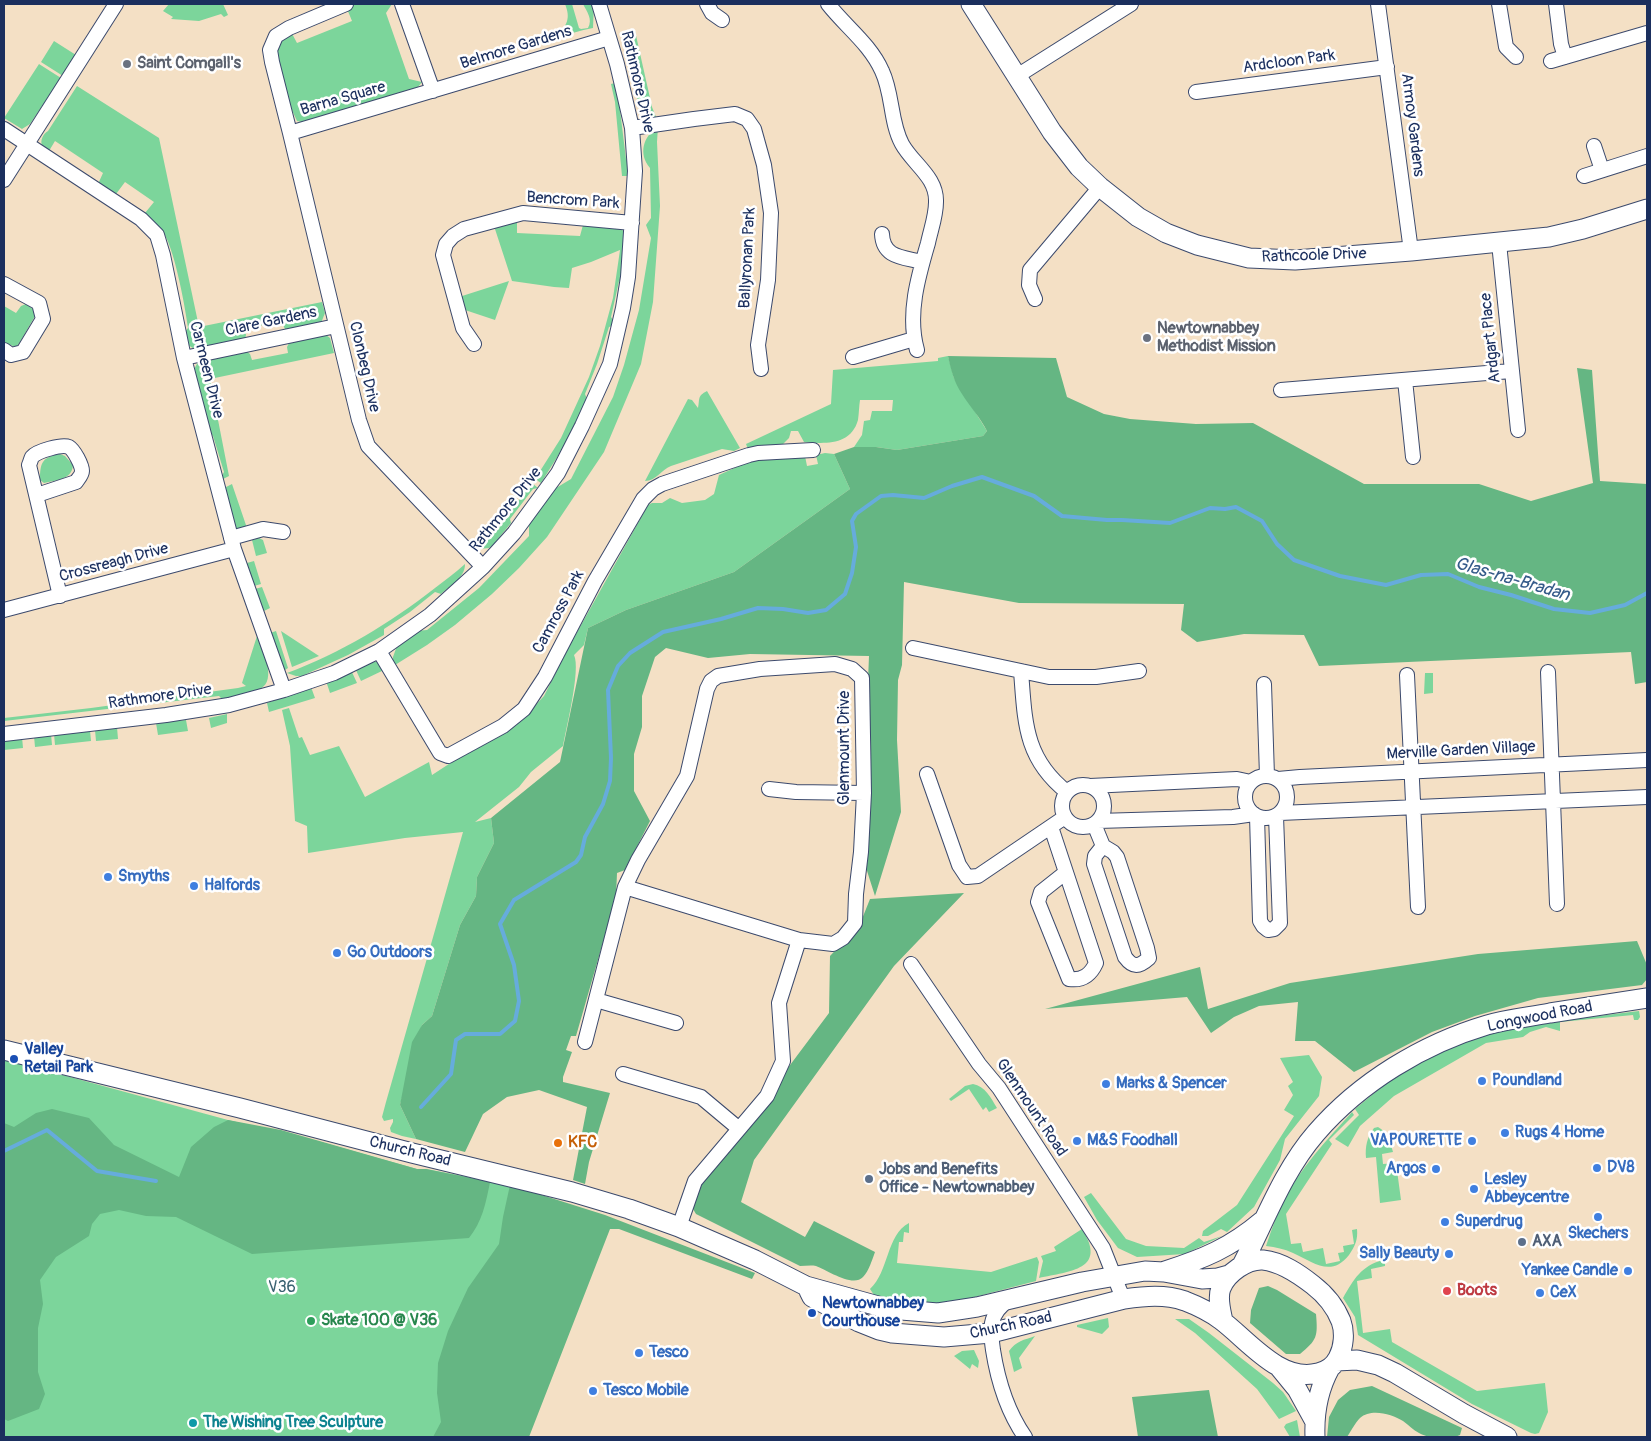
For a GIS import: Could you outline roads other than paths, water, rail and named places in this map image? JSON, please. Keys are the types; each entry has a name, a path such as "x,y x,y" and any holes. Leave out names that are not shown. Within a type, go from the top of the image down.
{"street":[{"path":"4,180 116,4"},
{"name":"Barna Square","path":"346,4 289,28 276,36 270,50 290,133 433,91"},
{"path":"402,4 433,91"},
{"name":"Rathmore Drive","path":"4,734 228,706 334,673 379,651 430,615 483,567 514,533 558,473 582,426 610,364 624,308 636,171 632,128 617,64 599,4"},
{"path":"707,4 712,14 722,20"},
{"name":"Rathcoole Drive","path":"971,4 1052,132 1079,167 1100,188 1138,217 1171,235 1204,247 1249,258 1295,260 1411,251 1499,243 1549,236 1583,229 1647,209"},
{"path":"1017,76 1131,4"},
{"name":"Armoy Gardens","path":"1378,4 1411,251"},
{"path":"1499,4 1506,47 1516,57"},
{"path":"1556,4 1561,44 1565,57"},
{"path":"830,5 861,38 882,71 889,90 901,143 926,173 933,186 936,200 934,217 922,262 913,309 916,345 853,358"},
{"path":"1551,61 1647,33"},
{"name":"Belmore Gardens","path":"433,91 609,38"},
{"name":"Ardcloon Park","path":"1196,92 1387,67"},
{"name":"Ballyronan Park","path":"632,128 735,114 747,120 754,129 764,165 771,213 768,280 758,345 761,369"},
{"name":"Carmeen Drive","path":"4,129 141,219 157,235 163,255 184,358 232,544 284,690"},
{"name":"Clonbeg Drive","path":"290,133 359,420 368,446 483,567"},
{"path":"1594,146 1602,170"},
{"path":"1584,176 1647,156"},
{"path":"1035,299 1029,285 1030,270 1100,188"},
{"name":"Bencrom Park","path":"474,344 463,328 443,255 446,244 453,236 464,229 523,213 632,223"},
{"path":"882,234 882,242 887,251 897,256 922,262"},
{"name":"Ardgart Place","path":"1499,243 1518,430"},
{"path":"4,284 39,303 43,319 23,352 11,354 4,350"},
{"name":"Clare Gardens","path":"184,358 336,326"},
{"path":"1281,390 1512,371"},
{"path":"1405,380 1412,457"},
{"name":"Camross Park","path":"379,651 440,753 448,756 503,726 524,709 545,677 598,574 643,499 653,489 662,484 749,455 813,450"},
{"path":"37,495 60,596"},
{"name":"Crossreagh Drive","path":"4,610 60,596 232,544 263,530 283,532"},
{"path":"913,648 1049,677 1096,677 1139,671"},
{"name":"Glenmount Drive","path":"584,1042 625,887 638,860 681,788 686,776 711,681 718,676 760,669 835,664 852,669 862,678 864,793 861,852 855,923 843,938 833,944 799,940 625,887"},
{"path":"1021,671 1027,732 1036,756 1046,772 1067,792"},
{"path":"1548,672 1558,904"},
{"path":"1407,675 1418,907"},
{"path":"1264,684 1272,777"},
{"name":"Merville Garden Village","path":"1272,777 1647,760"},
{"path":"927,774 959,864 967,877 978,876 1065,817"},
{"path":"1256,815 1260,920 1268,930 1274,929 1280,923 1278,815 1285,808 1287,794 1282,783 1272,777 1261,776 1251,782 1246,791 1246,801 1248,807 1256,815 1263,818 1278,815 1647,798"},
{"path":"1090,786 1099,792 1104,801 1104,812 1096,822 1089,826 1078,826 1068,821 1065,817 1062,804 1067,792 1078,785 1237,779 1251,782"},
{"path":"769,789 796,792 864,793"},
{"path":"1096,822 1256,815"},
{"path":"1096,822 1102,846 1117,857 1147,948 1148,958 1144,963 1136,966 1130,964 1124,957 1094,864 1102,846"},
{"path":"1051,827 1096,963 1087,976 1074,980 1070,979 1038,902 1041,892 1066,873"},
{"path":"679,1227 695,1181 766,1096 783,1061 779,1003 799,940"},
{"name":"Glenmount Road","path":"912,964 998,1088 1104,1248 1124,1299"},
{"name":"Longwood Road","path":"1236,1270 1294,1164 1316,1133 1362,1089 1408,1059 1442,1042 1487,1025 1647,998"},
{"path":"596,1000 676,1023"},
{"name":"Church Road","path":"4,1050 572,1192 629,1209 679,1227 755,1260 806,1286 889,1310 938,1313 977,1307 1114,1276 1145,1271 1164,1272 1202,1279 1218,1278 1236,1270"},
{"path":"623,1074 701,1097 738,1128"},
{"path":"1164,1272 1216,1253 1247,1234 1264,1219"},
{"path":"1315,1428 1321,1389 1333,1365 1342,1352 1343,1326 1335,1307 1322,1292 1281,1264 1262,1260 1236,1270 1221,1288 1219,1297 1223,1321 1263,1356 1278,1366 1296,1373 1312,1374 1320,1373 1333,1365 1357,1360 1378,1364 1507,1437"},
{"name":"Church Road","path":"806,1286 812,1297 859,1322 892,1333 944,1337 1146,1296 1166,1297 1184,1301 1223,1321"},
{"path":"1010,1299 998,1309 991,1328 996,1368 1004,1397 1025,1437"},
{"path":"938,1313 991,1328"},
{"path":"1278,1366 1298,1388 1315,1428"}],"waterway":[{"name":"Glas-na-Bradan","path":"421,1107 451,1074 456,1040 465,1034 500,1034 515,1021 519,1001 514,965 500,924 514,900 576,862 581,855 585,837 603,804 610,781 611,758 608,690 618,666 630,653 663,632 721,619 758,608 808,613 826,610 845,594 852,573 856,547 852,521 856,514 881,496 893,495 924,498 952,486 982,477 1034,496 1062,516 1170,523 1210,508 1225,509 1236,507 1262,521 1277,544 1294,560 1340,576 1386,585 1421,575 1448,574 1479,587 1554,609 1590,613 1625,605 1647,593"},
{"name":"Glas-na-Bradan","path":"4,1151 47,1130 97,1171 156,1181"}],"place":[{"name":"Saint Comgall's","path":"127,64"},
{"name":"Newtownabbey Methodist Mission","path":"1147,338"},
{"name":"Smyths","path":"108,877"},
{"name":"Halfords","path":"194,886"},
{"name":"Go Outdoors","path":"337,953"},
{"name":"Valley Retail Park","path":"14,1059"},
{"name":"Poundland","path":"1482,1081"},
{"name":"Marks & Spencer","path":"1106,1084"},
{"name":"Rugs 4 Home","path":"1505,1133"},
{"name":"M&S Foodhall","path":"1077,1141"},
{"name":"VAPOURETTE","path":"1472,1141"},
{"name":"KFC","path":"558,1143"},
{"name":"DV8","path":"1597,1168"},
{"name":"Argos","path":"1436,1169"},
{"name":"Jobs and Benefits Office - Newtownabbey","path":"869,1179"},
{"name":"Lesley Abbeycentre","path":"1474,1189"},
{"name":"Skechers","path":"1598,1217"},
{"name":"Superdrug","path":"1445,1222"},
{"name":"AXA","path":"1522,1242"},
{"name":"Sally Beauty","path":"1449,1254"},
{"name":"Yankee Candle","path":"1628,1271"},
{"name":"Boots","path":"1447,1291"},
{"name":"CeX","path":"1540,1293"},
{"name":"Newtownabbey Courthouse","path":"812,1313"},
{"name":"Skate 100 @ V36","path":"311,1321"},
{"name":"Tesco","path":"639,1353"},
{"name":"Tesco Mobile","path":"593,1391"},
{"name":"The Wishing Tree Sculpture","path":"193,1423"}],"park label":[{"name":"V36","path":"282,1288"}]}
